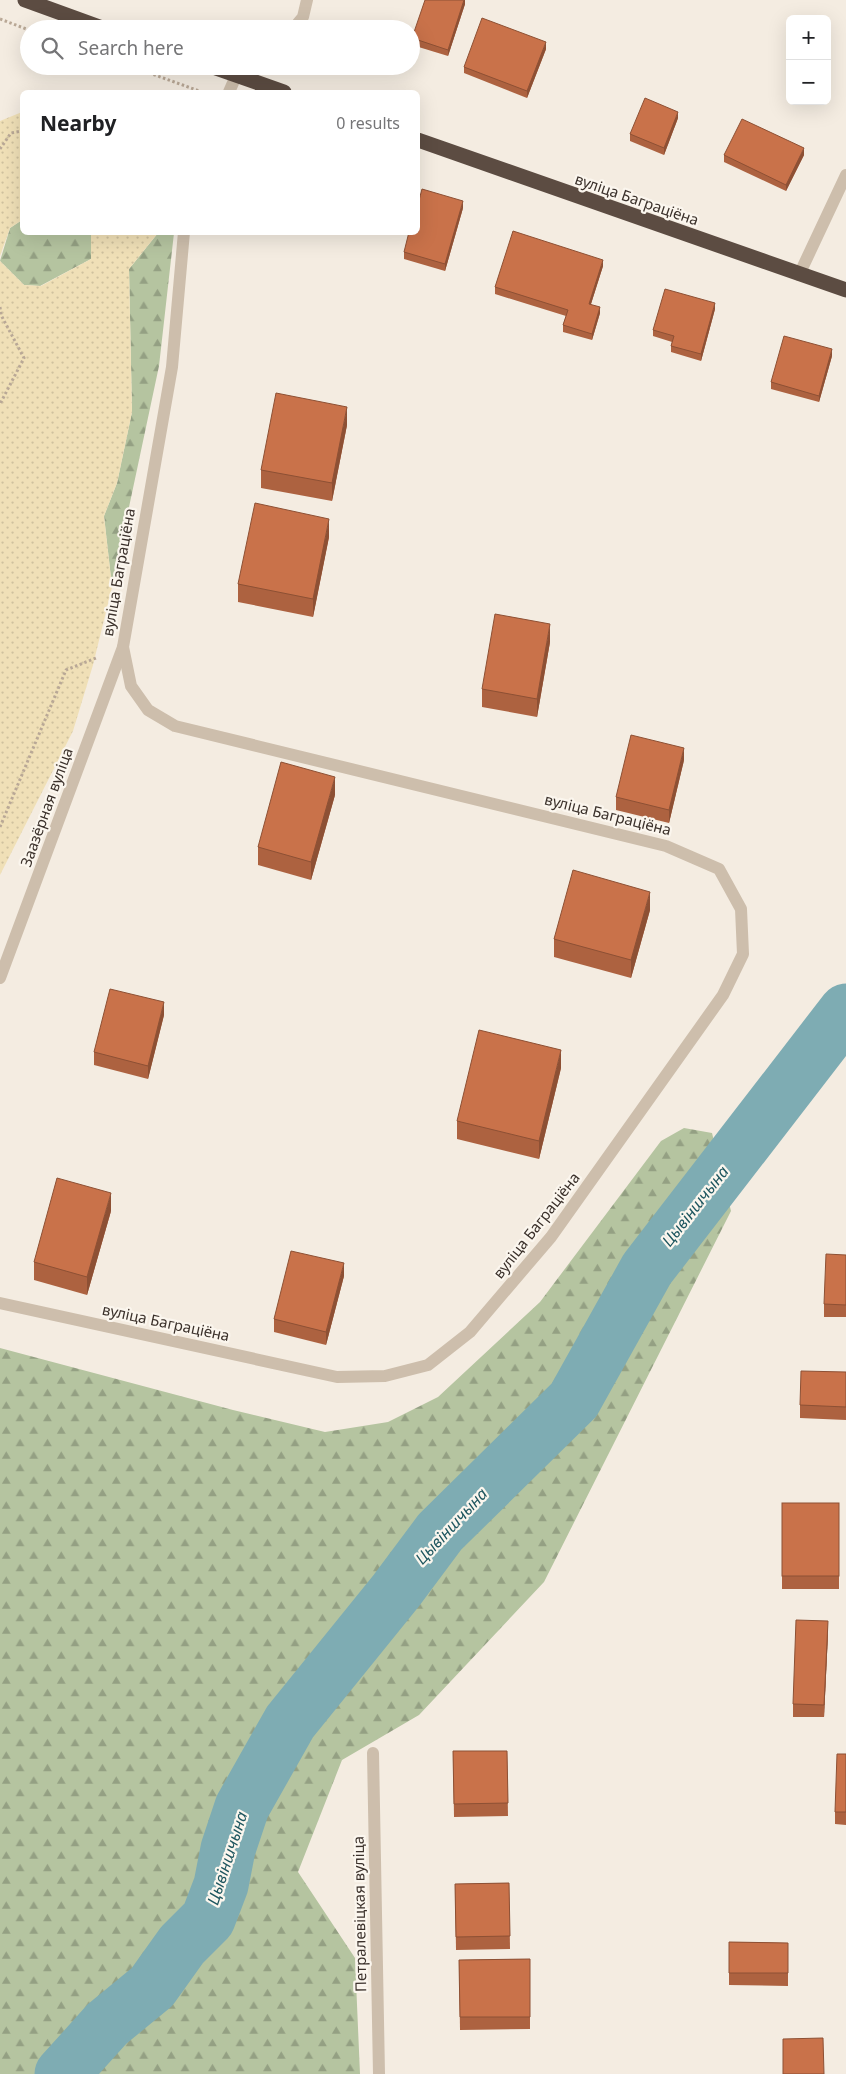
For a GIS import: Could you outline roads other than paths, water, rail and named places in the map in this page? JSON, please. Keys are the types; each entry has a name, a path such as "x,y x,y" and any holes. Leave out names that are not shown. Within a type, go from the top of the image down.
{"highway":[{"path":"25,0 80,20"},
{"path":"236,76 278,90"},
{"name":"вуліца Баграціёна","path":"420,141 846,290"}],"street":[{"path":"300,20 307,0"},
{"path":"230,90 236,76"},
{"path":"799,275 846,175"},
{"name":"вуліца Баграціёна","path":"0,1303 337,1377 385,1376 428,1365 470,1332 551,1237 723,995 743,954 741,909 719,868 666,846 175,726 148,710 131,686 123,648 172,367 184,235"},
{"name":"Заазёрная вуліца","path":"0,978 123,648"},
{"name":"Петралевіцкая вуліца","path":"373,1753 379,2074"}],"waterway":[{"name":"Цывіншчына","path":"62,2074 107,2024 152,1987 182,1945 208,1919 221,1885 228,1849 242,1807 290,1722 396,1591 440,1532 574,1400 647,1269 846,1011"}]}
